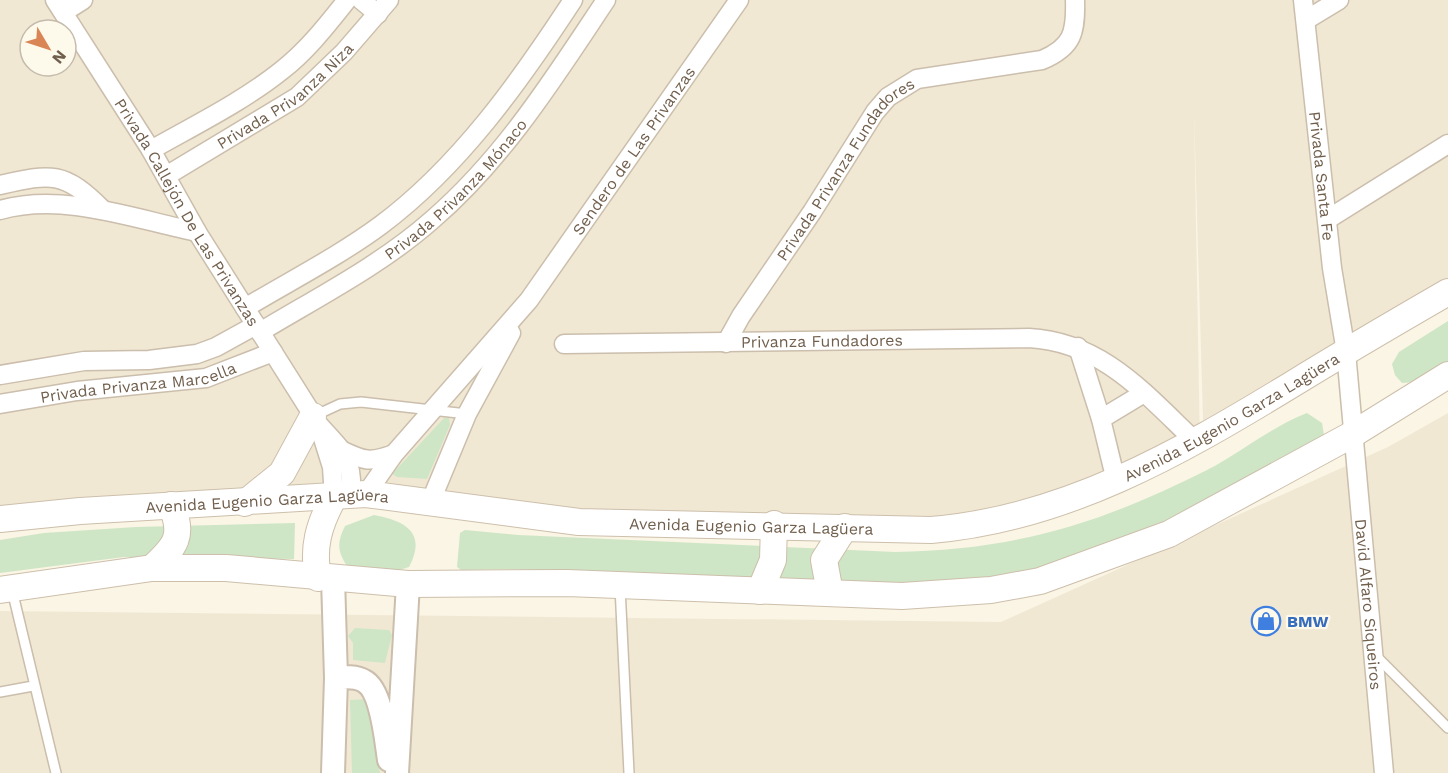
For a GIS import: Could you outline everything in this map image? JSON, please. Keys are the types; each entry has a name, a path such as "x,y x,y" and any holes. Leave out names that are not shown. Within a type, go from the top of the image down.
{"main road":[{"name":"Avenida Eugenio Garza Lagüera","path":"0,519 171,505 350,495 579,522 774,524 931,530 971,526 1057,504 1116,481 1197,442 1448,291"},
{"path":"6,589 152,568 226,568 408,584 620,585 940,595 1040,581 1169,534 1353,434 1448,375"},
{"path":"245,502 282,472 316,420"},
{"path":"326,578 315,549 317,533 350,495"},
{"path":"152,568 168,554 176,539 178,524 171,505"},
{"path":"760,591 773,560 774,524"},
{"path":"830,593 824,560 845,527"}],"street":[{"path":"60,6 84,0"},
{"name":"Privada Privanza Niza","path":"151,150 228,106 282,71 319,34 347,0"},
{"path":"361,0 383,7"},
{"name":"Privada Privanza Mónaco","path":"245,308 382,224 439,172 474,135 527,69 573,0"},
{"name":"Privada Privanza Mónaco","path":"258,328 405,242 453,201 497,156 555,77 606,0"},
{"name":"Sendero de Las Privanzas","path":"350,495 394,454 435,410 529,300 739,0"},
{"name":"Privada Privanza Fundadores","path":"726,343 741,316 812,212 875,112 888,97 917,79 1042,60 1057,53 1072,35 1075,0"},
{"name":"Privada Santa Fe","path":"1303,0 1332,268 1346,352 1353,434"},
{"path":"1306,20 1339,0"},
{"name":"Privada Callejón De Las Privanzas","path":"60,6 151,150 197,232 245,308 316,420 341,450 352,472 350,495"},
{"name":"Privada Privanza Niza","path":"166,176 297,97 344,52 383,7"},
{"path":"474,135 497,156"},
{"path":"1328,219 1448,144"},
{"path":"0,185 33,178 67,180 76,185 103,210"},
{"path":"0,210 35,203 103,210 197,232"},
{"name":"Sendero de Las Privanzas","path":"430,503 467,414 529,300"},
{"name":"Privada Privanza Marcella","path":"0,375 84,361 149,360 197,354 258,328"},
{"name":"Privanza Fundadores","path":"564,344 1029,338 1061,341 1103,360 1144,393 1197,442"},
{"path":"1078,347 1101,419 1116,481"},
{"name":"Privada Privanza Marcella","path":"0,404 67,392 206,378 273,352"},
{"path":"1101,419 1144,393"},
{"name":"Privada Callejón De Las Privanzas","path":"316,420 350,495"},
{"name":"David Alfaro Siqueiros","path":"1353,434 1384,773"},
{"path":"341,450 360,459 374,461 394,454"},
{"path":"326,578 336,678 333,773"},
{"path":"397,773 408,584"},
{"path":"336,678 357,678 364,681 374,691 392,773"}],"lane":[{"path":"316,420 340,404 362,402 467,414"},
{"path":"620,585 629,773"},
{"path":"6,589 56,773"},
{"path":"1372,652 1448,728"},
{"path":"0,692 33,686"}],"shaded area":[{"path":"0,0 1448,0 1448,301 1204,452 1194,113 1200,447 931,535 334,495 0,526"},
{"path":"1448,413 1448,773 0,773 0,611 1001,622 1388,447"}],"green space":[{"path":"1448,321 1448,362 1416,382 1402,383 1395,375 1392,364 1399,352"},
{"path":"1307,413 1322,423 1324,435 1319,442 1165,528 1033,572 951,585 771,581 513,569 461,570 457,567 460,533 465,530 518,535 895,552 979,546 1018,539 1093,519 1168,489 1207,470 1281,425"},
{"path":"444,418 449,418 450,425 427,479 397,477 392,474"},
{"path":"374,515 396,521 410,530 416,545 409,567 390,573 347,566 341,556 339,546 345,526"},
{"path":"295,523 294,559 124,557 0,573 0,540 44,533 136,527"},
{"path":"355,628 389,630 392,635 385,663 353,660 353,643 348,636"},
{"path":"369,699 380,773 352,773 350,700"}],"place":[{"name":"BMW","path":"1266,621"}]}
